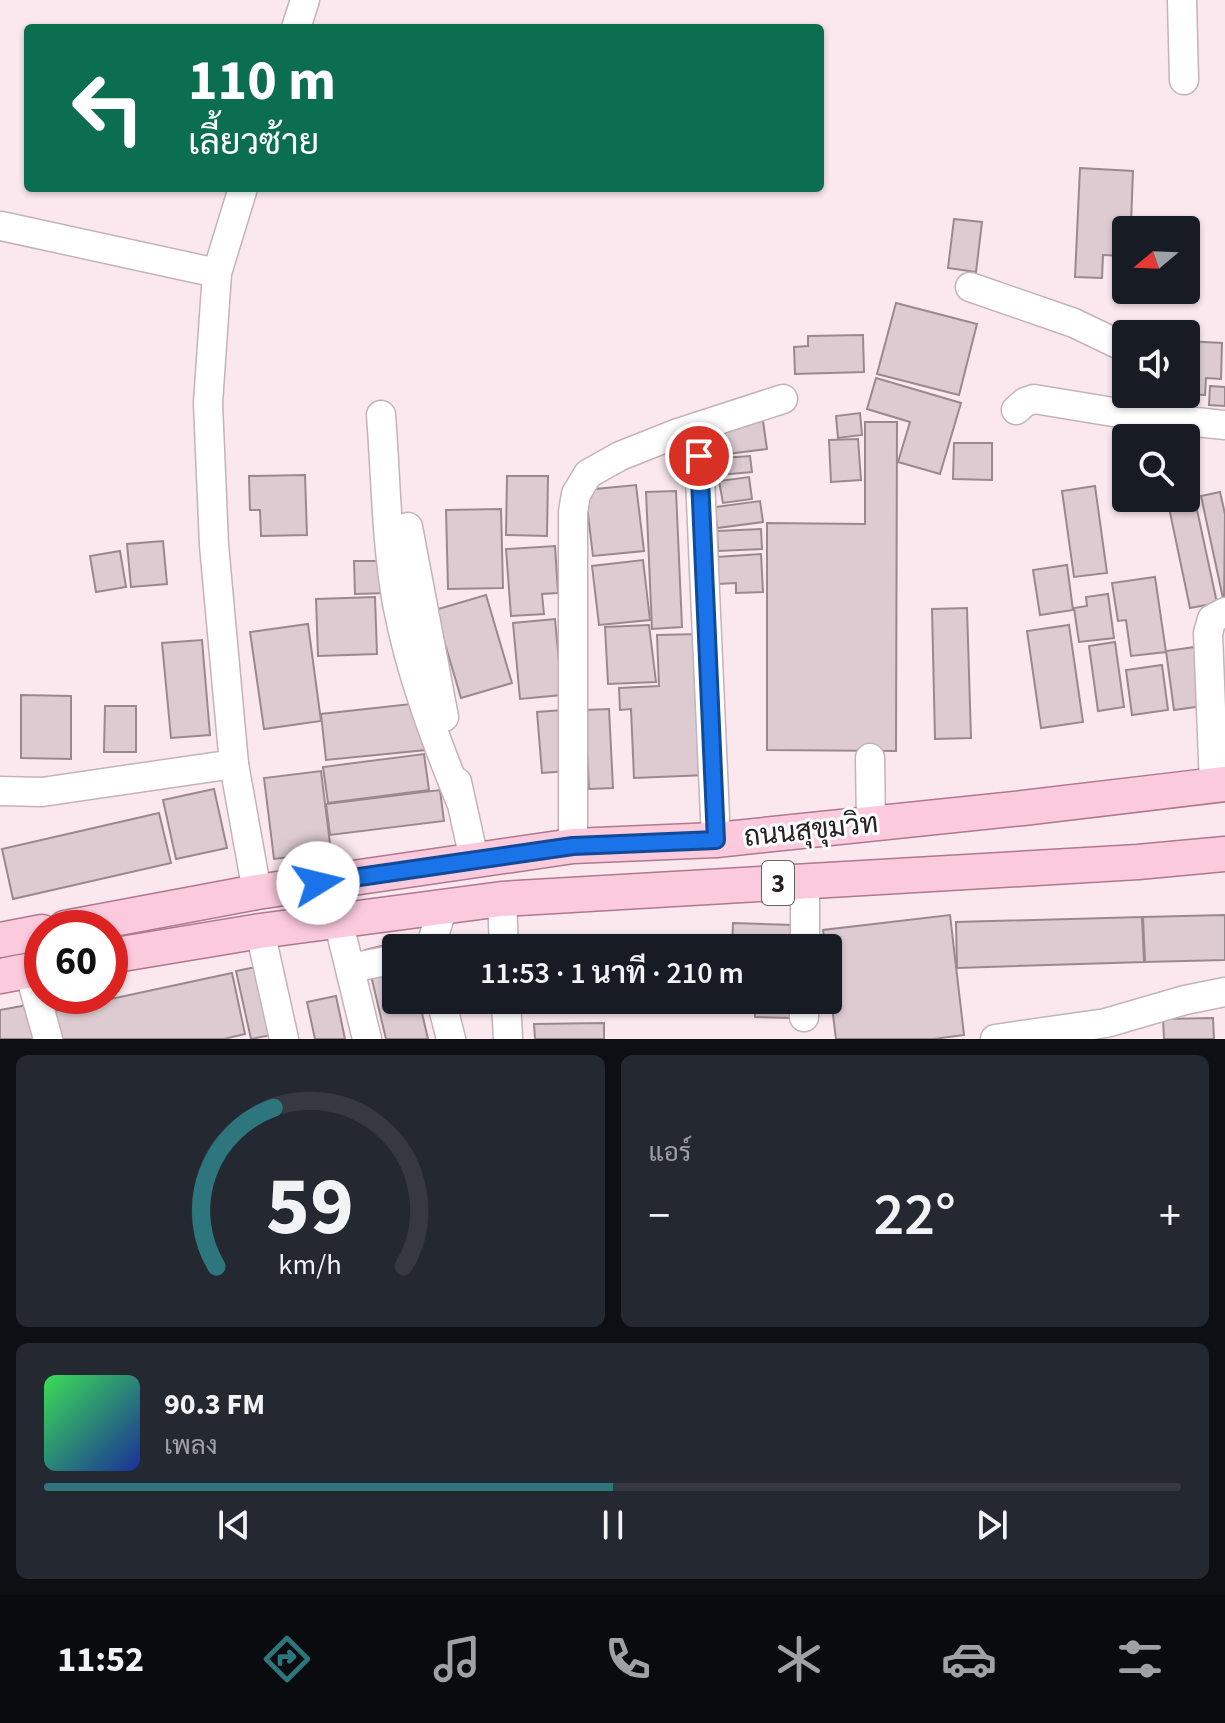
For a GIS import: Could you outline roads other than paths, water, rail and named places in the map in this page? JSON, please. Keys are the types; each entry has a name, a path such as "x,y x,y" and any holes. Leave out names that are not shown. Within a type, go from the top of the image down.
{"main road":[{"name":"ถนนสุขุมวิท","path":"128,916 257,892 573,846 716,840 1220,784"},
{"path":"616,845 616,893"},
{"name":"ถนนสุขุมวิท","path":"128,953 260,931 502,899 1138,862 1225,854"},
{"path":"0,940 24,935"}],"street":[{"path":"297,24 305,0"},
{"path":"1182,0 1184,80"},
{"path":"242,192 217,273 208,403 214,545 234,764 257,892"},
{"path":"1,226 217,273"},
{"path":"970,287 1074,323 1112,341"},
{"path":"573,846 573,512 576,494 588,474 620,456 678,433 783,399"},
{"path":"1016,410 1034,399 1112,403"},
{"path":"1150,408 1225,425"},
{"path":"381,415 385,508 397,604 426,717 460,800"},
{"path":"699,456 716,840"},
{"path":"408,527 474,859"},
{"path":"1220,784 1208,633 1212,619 1225,612"},
{"path":"870,758 871,825"},
{"path":"0,791 42,792 234,764"},
{"path":"805,881 805,934"},
{"path":"502,899 503,934"},
{"path":"434,934 443,907"},
{"path":"338,920 367,1039"},
{"path":"260,931 284,1039"},
{"path":"351,968 382,962"},
{"path":"995,1039 1106,1031 1185,1000 1225,992"},
{"path":"39,1014 48,1039"},
{"path":"445,1014 451,1039"},
{"path":"507,1014 508,1039"}]}
